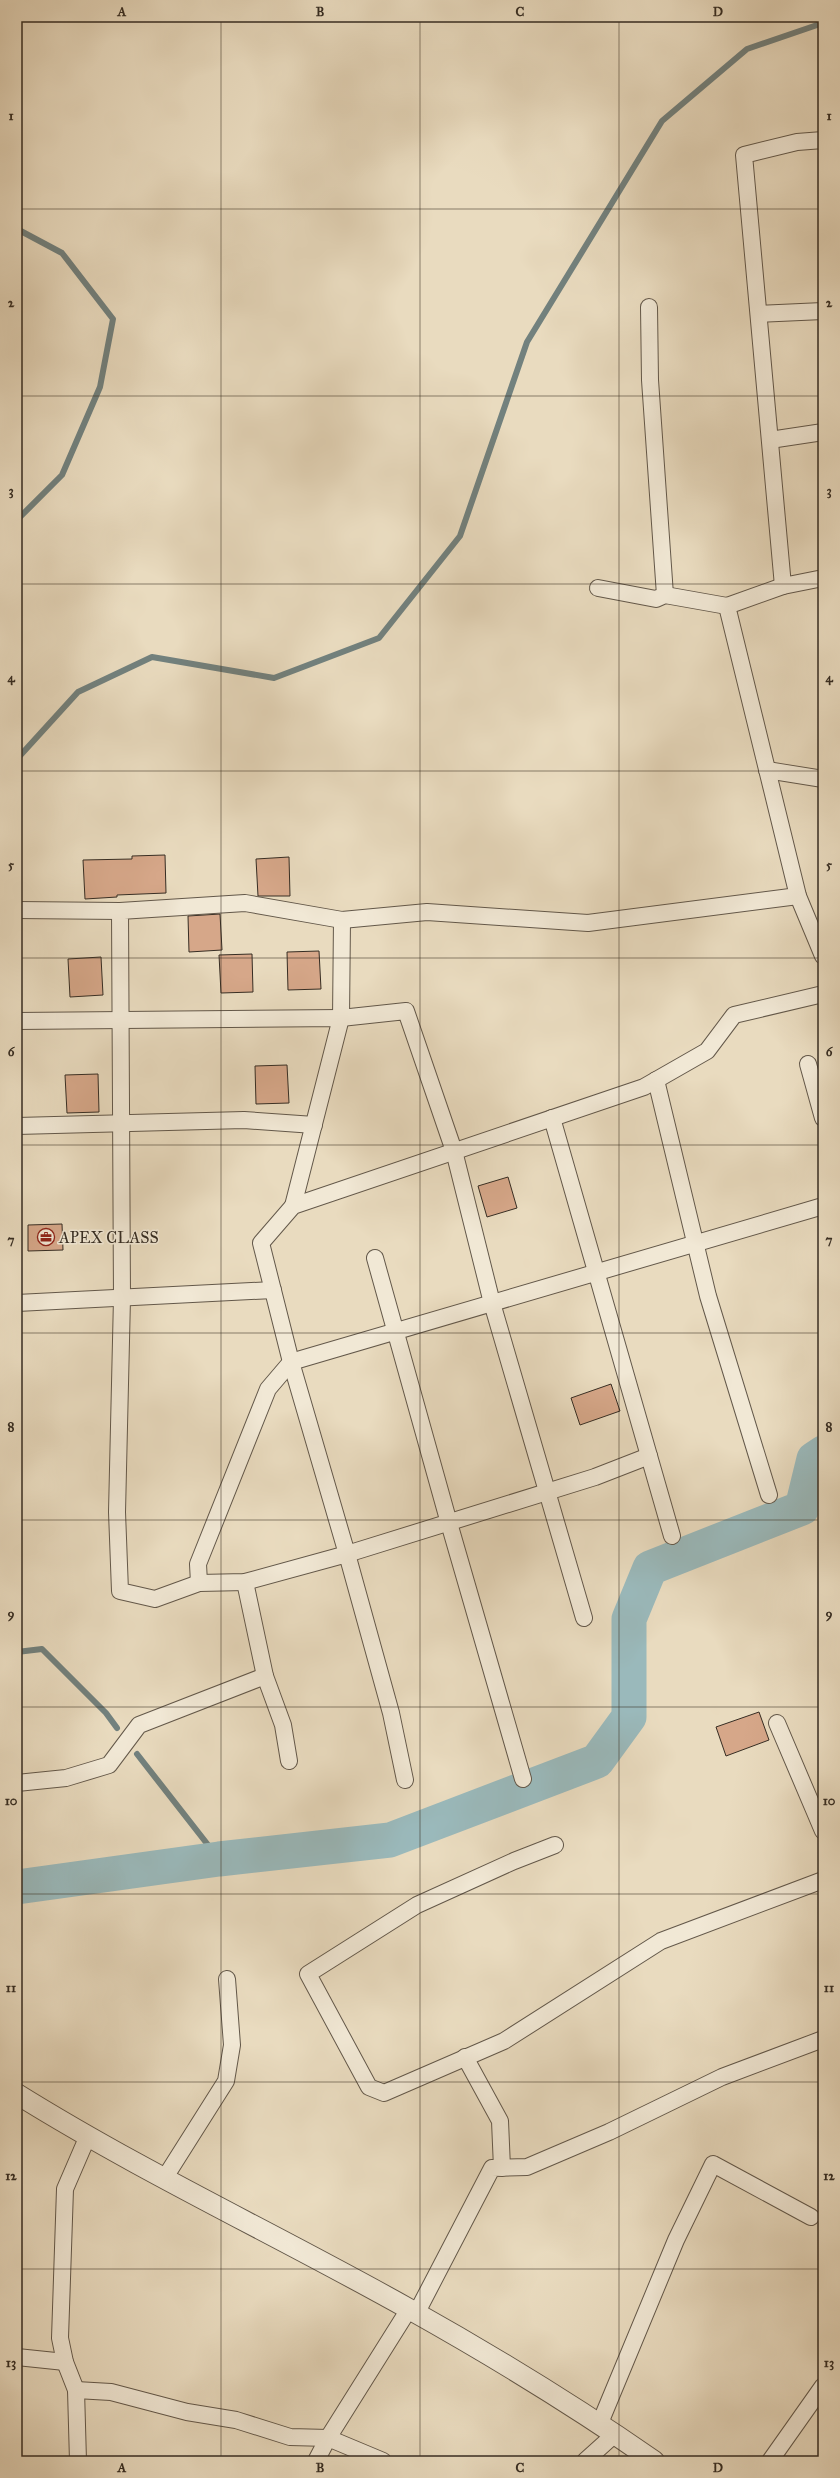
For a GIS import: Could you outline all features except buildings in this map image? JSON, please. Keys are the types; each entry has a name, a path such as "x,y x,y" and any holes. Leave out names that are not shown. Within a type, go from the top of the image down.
{"street":[{"path":"783,586 744,155 797,142 823,140"},
{"path":"649,307 650,380 665,595"},
{"path":"759,314 823,311"},
{"path":"770,440 823,432"},
{"path":"598,588 656,599 665,595 726,606 783,586 823,578"},
{"path":"726,606 798,896 823,956"},
{"path":"767,770 823,779"},
{"path":"17,910 120,911 245,903 342,920 427,912 588,923 798,896"},
{"path":"120,911 122,1298 117,1512 120,1591 155,1599 199,1583 244,1582 347,1554 449,1523 595,1477 649,1456"},
{"path":"342,920 341,1018 293,1206 261,1243 291,1362 347,1554 391,1713 405,1780"},
{"path":"293,1206 644,1087 707,1051 734,1016 823,994"},
{"path":"17,1021 341,1018 406,1010 454,1151 492,1303 584,1618"},
{"path":"808,1064 823,1118"},
{"path":"656,1080 708,1296 769,1495"},
{"path":"552,1118 598,1272 672,1536"},
{"path":"17,1126 121,1122 244,1120 314,1125"},
{"path":"199,1583 198,1564 268,1390 291,1362 823,1206"},
{"path":"375,1258 394,1332 523,1779"},
{"path":"17,1303 273,1290"},
{"path":"244,1582 265,1676 283,1725 289,1761"},
{"path":"17,1783 66,1778 109,1765 139,1725 265,1676"},
{"path":"777,1723 823,1831"},
{"path":"555,1845 514,1861 417,1906 308,1974 369,2087 384,2093 504,2041 661,1941 823,1880"},
{"path":"164,2178 226,2081 232,2045 227,1979"},
{"path":"316,2461 328,2438 412,2311 492,2168 527,2167 609,2132 722,2076 823,2039"},
{"path":"465,2058 500,2121 502,2168"},
{"path":"17,2094 87,2138 412,2311 607,2428 654,2461"},
{"path":"78,2461 76,2390 65,2362 60,2338 65,2189 87,2138"},
{"path":"585,2461 607,2428 676,2240 713,2164 811,2217"},
{"path":"17,2357 65,2362"},
{"path":"770,2461 823,2386"},
{"path":"76,2390 111,2392 187,2412 236,2420 290,2437 328,2438 383,2461"}],"waterway":[{"path":"17,759 78,692 152,657 274,678 379,638 460,536 527,342 662,121 747,49 823,23"},
{"path":"17,229 62,253 113,319 100,387 62,475 17,520"},
{"path":"17,1887 219,1859 390,1840 597,1761 629,1717 629,1619 650,1568 802,1508 814,1459 823,1453"},
{"path":"17,1652 42,1649 106,1713 117,1728"},
{"path":"137,1754 219,1859"}],"place":[{"name":"APEX CLASS","path":"46,1237"}]}
